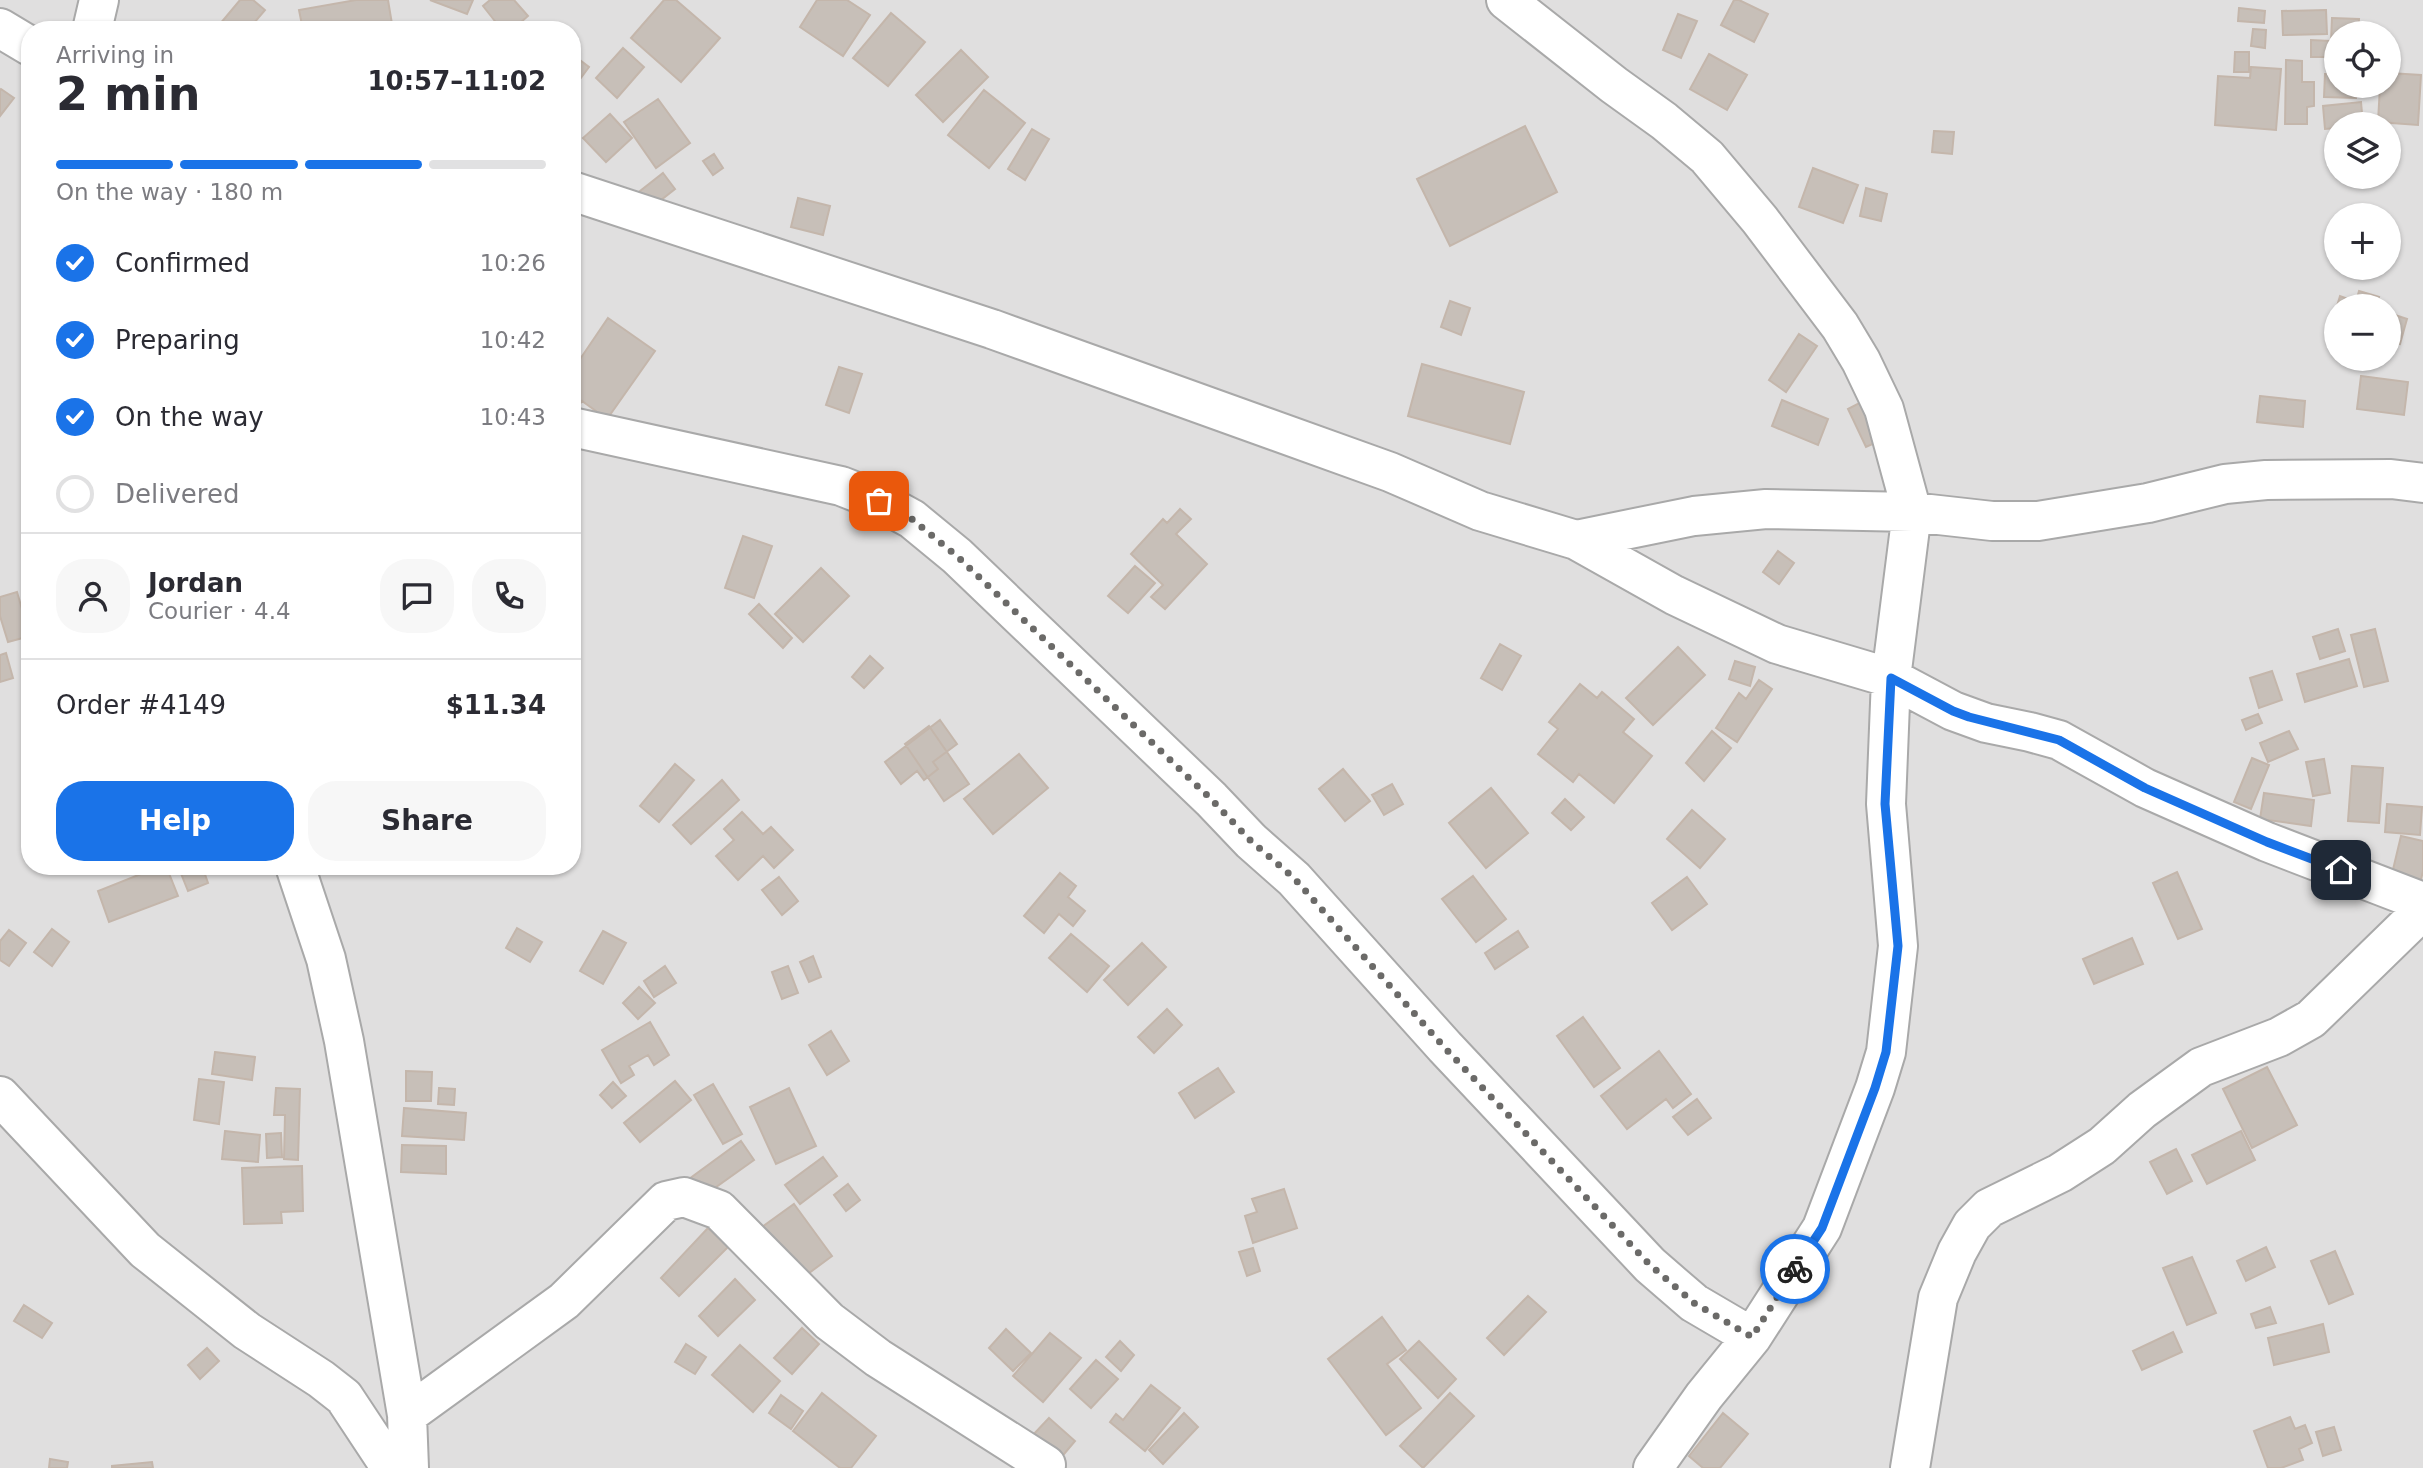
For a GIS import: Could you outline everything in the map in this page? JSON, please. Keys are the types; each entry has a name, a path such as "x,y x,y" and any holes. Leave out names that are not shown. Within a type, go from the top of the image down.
{"street":[{"path":"94,21 99,0"},
{"path":"1506,0 1707,157 1760,220 1840,326 1861,361 1884,409 1912,512 1891,678 1885,804 1898,946 1886,1052 1822,1228 1752,1337 1704,1396 1653,1468"},
{"path":"0,28 21,41"},
{"path":"581,194 992,329 1390,472 1480,511 1576,540 1674,595 1777,644 1891,678 1953,711 1986,723 2059,740 2145,788 2267,842 2423,902"},
{"path":"581,429 841,486 879,501 912,519 957,556 1211,799 1251,841 1294,878 1445,1048 1650,1265 1694,1303 1752,1337"},
{"path":"1576,540 1694,516 1766,509 1912,512 1992,521 2038,520 2148,503 2225,484 2266,480 2391,479 2423,483"},
{"path":"298,875 326,958 344,1041 407,1415 409,1468"},
{"path":"1910,1468 1938,1298 1957,1252 1972,1225 1989,1208 2060,1173 2102,1146 2201,1066 2280,1037 2311,1019 2423,910"},
{"path":"0,1096 145,1250 247,1331 344,1397 391,1468"},
{"path":"407,1415 564,1301 666,1201 684,1197 719,1210 830,1321 878,1358 1046,1465"}],"shaded area":[{"path":"0,0 2423,0 2423,1468 0,1468"}],"building":[{"path":"240,0 253,0 265,10 256,21 222,21"},
{"path":"356,0 388,0 392,21 301,21 299,10"},
{"path":"430,0 473,0 467,14"},
{"path":"490,0 514,0 528,16 522,21 495,21 483,6"},
{"path":"664,0 676,0 720,38 681,82 631,38"},
{"path":"817,0 847,0 870,15 843,56 800,27"},
{"path":"1734,0 1768,14 1754,42 1721,25"},
{"path":"2239,8 2265,11 2264,23 2238,21"},
{"path":"2326,10 2324,34 2283,35 2282,11"},
{"path":"891,13 925,42 888,86 853,58"},
{"path":"1678,14 1697,21 1681,58 1663,50"},
{"path":"2332,18 2359,19 2359,21 2332,21"},
{"path":"2253,29 2266,30 2265,48 2251,46"},
{"path":"2311,40 2324,41 2324,57 2311,57"},
{"path":"623,48 644,67 617,98 596,78"},
{"path":"961,50 988,77 943,122 916,95"},
{"path":"2235,52 2249,52 2249,72 2234,72"},
{"path":"1709,54 1747,75 1727,110 1690,89"},
{"path":"2286,60 2302,61 2302,82 2314,82 2314,106 2307,107 2307,124 2285,124"},
{"path":"581,61 589,67 581,78"},
{"path":"2251,67 2281,69 2276,130 2215,125 2218,76 2250,78"},
{"path":"2401,74 2421,75 2418,125 2401,124 2401,112 2379,112 2379,98 2401,98"},
{"path":"0,90 14,98 0,116"},
{"path":"984,90 1025,123 989,168 948,135"},
{"path":"658,99 690,143 656,168 624,122"},
{"path":"2361,102 2362,112 2324,112 2324,118 2323,106"},
{"path":"610,114 632,138 606,162 583,138"},
{"path":"1525,126 1557,192 1450,246 1417,179"},
{"path":"1032,129 1049,139 1025,180 1008,169"},
{"path":"1934,131 1954,132 1952,154 1932,152"},
{"path":"714,154 723,168 713,175 703,161"},
{"path":"1813,168 1858,185 1843,223 1799,207"},
{"path":"663,173 675,189 647,211 635,195"},
{"path":"1866,188 1887,194 1881,221 1860,216"},
{"path":"798,198 830,206 823,235 791,227"},
{"path":"1450,301 1470,308 1461,335 1441,327"},
{"path":"2401,317 2407,319 2401,340"},
{"path":"608,318 655,351 607,419 581,402 581,358"},
{"path":"1799,334 1817,346 1786,392 1769,380"},
{"path":"1422,364 1524,392 1510,444 1408,416"},
{"path":"839,367 862,374 849,413 826,405"},
{"path":"2361,376 2408,382 2404,415 2357,409"},
{"path":"2260,396 2305,401 2303,427 2257,422"},
{"path":"1867,399 1886,438 1866,447 1848,409"},
{"path":"1782,400 1828,419 1818,445 1772,426"},
{"path":"1180,509 1191,519 1176,534 1207,564 1165,609 1151,597 1163,585 1131,554 1163,519 1167,523"},
{"path":"743,536 772,546 754,598 725,588"},
{"path":"1778,551 1794,563 1779,584 1763,572"},
{"path":"1135,566 1155,583 1128,613 1108,596"},
{"path":"821,568 849,596 803,642 775,614"},
{"path":"17,592 21,606 21,638 8,642 0,616 0,597"},
{"path":"759,604 792,638 783,648 749,614"},
{"path":"2338,629 2345,651 2320,659 2313,637"},
{"path":"2375,629 2388,681 2364,687 2351,635"},
{"path":"1500,644 1521,656 1502,690 1481,678"},
{"path":"1678,647 1705,675 1653,725 1626,698"},
{"path":"6,653 13,678 0,682 0,655"},
{"path":"870,656 883,668 864,688 852,677"},
{"path":"2349,659 2357,686 2305,702 2297,674"},
{"path":"1735,661 1755,667 1750,686 1729,679"},
{"path":"2272,671 2282,700 2259,708 2250,678"},
{"path":"1759,680 1772,689 1737,742 1716,728 1739,693 1746,699"},
{"path":"1580,684 1597,698 1602,692 1634,719 1623,732 1652,756 1614,803 1579,774 1573,782 1538,754 1558,729 1549,722"},
{"path":"2258,714 2262,723 2246,730 2242,720"},
{"path":"940,720 957,744 933,762 938,769 924,780 917,771 901,784 885,762"},
{"path":"929,726 969,784 944,801 905,744"},
{"path":"1712,731 1731,748 1704,781 1686,763"},
{"path":"2289,731 2298,749 2268,762 2260,743"},
{"path":"1019,754 1048,788 993,834 964,799"},
{"path":"2252,758 2269,765 2251,809 2234,802"},
{"path":"2324,759 2330,793 2313,796 2306,762"},
{"path":"675,764 694,780 659,822 640,806"},
{"path":"2352,766 2383,768 2379,823 2348,821"},
{"path":"1343,769 1370,801 1345,821 1319,789"},
{"path":"722,780 739,800 691,844 673,825"},
{"path":"1392,784 1403,804 1384,815 1372,795"},
{"path":"1491,788 1528,833 1486,868 1449,823"},
{"path":"2264,793 2314,800 2311,826 2260,819"},
{"path":"1565,799 1584,817 1571,830 1552,813"},
{"path":"2387,804 2422,807 2420,835 2385,832"},
{"path":"1692,810 1725,839 1700,868 1667,839"},
{"path":"742,812 763,834 771,827 793,850 774,868 763,856 738,880 716,856 734,840 724,829"},
{"path":"2401,836 2423,841 2420,884 2391,878"},
{"path":"2177,872 2202,929 2178,939 2153,883"},
{"path":"1060,873 1076,886 1068,897 1085,911 1073,926 1059,914 1044,933 1024,916"},
{"path":"138,875 170,875 178,896 109,922 98,891"},
{"path":"182,875 205,875 208,883 188,891"},
{"path":"1473,876 1506,919 1476,942 1442,899"},
{"path":"779,877 798,901 782,915 762,890"},
{"path":"1687,877 1707,904 1672,930 1652,903"},
{"path":"517,928 542,942 530,962 506,948"},
{"path":"52,929 69,942 52,966 34,952"},
{"path":"9,930 26,943 9,966 0,960 0,941"},
{"path":"603,931 626,943 603,984 580,971"},
{"path":"1518,931 1528,947 1495,969 1485,953"},
{"path":"1071,934 1109,966 1087,992 1049,958"},
{"path":"2132,938 2143,964 2094,984 2083,959"},
{"path":"1142,943 1166,967 1128,1005 1104,980"},
{"path":"813,956 821,977 809,982 800,962"},
{"path":"665,966 676,983 654,997 644,981"},
{"path":"788,966 798,993 782,999 772,972"},
{"path":"639,987 655,1003 638,1019 623,1003"},
{"path":"1167,1009 1182,1025 1154,1053 1138,1037"},
{"path":"1583,1017 1620,1068 1594,1087 1557,1036"},
{"path":"650,1022 669,1055 654,1065 648,1055 629,1066 634,1075 621,1083 602,1050"},
{"path":"831,1031 849,1061 827,1075 809,1045"},
{"path":"1659,1051 1691,1094 1673,1108 1666,1099 1627,1129 1601,1096"},
{"path":"215,1052 255,1057 252,1080 212,1074"},
{"path":"2267,1067 2297,1125 2252,1148 2223,1089"},
{"path":"1218,1068 1234,1092 1195,1118 1179,1093"},
{"path":"406,1071 432,1072 431,1101 406,1101"},
{"path":"199,1079 224,1082 219,1124 194,1120"},
{"path":"675,1081 691,1100 640,1142 624,1123"},
{"path":"613,1082 626,1096 612,1108 600,1095"},
{"path":"713,1084 742,1134 723,1144 694,1095"},
{"path":"276,1088 300,1089 298,1160 284,1159 285,1115 274,1115"},
{"path":"439,1088 455,1089 454,1105 438,1104"},
{"path":"789,1088 816,1146 776,1164 750,1107"},
{"path":"1697,1099 1711,1118 1688,1135 1673,1117"},
{"path":"404,1108 466,1113 464,1140 402,1136"},
{"path":"225,1131 260,1135 258,1162 222,1159"},
{"path":"2241,1131 2255,1160 2207,1184 2192,1155"},
{"path":"281,1133 282,1157 267,1158 266,1134"},
{"path":"741,1141 754,1160 702,1197 689,1179"},
{"path":"402,1145 446,1146 446,1174 401,1172"},
{"path":"2176,1149 2192,1181 2167,1194 2150,1162"},
{"path":"823,1157 837,1176 800,1204 785,1185"},
{"path":"302,1166 303,1211 281,1212 282,1223 244,1224 242,1168"},
{"path":"848,1184 860,1200 846,1211 834,1195"},
{"path":"1284,1189 1297,1228 1253,1243 1245,1216 1257,1212 1252,1199"},
{"path":"794,1204 832,1256 801,1279 762,1227"},
{"path":"708,1228 728,1247 679,1296 661,1278"},
{"path":"2266,1247 2275,1267 2246,1281 2237,1261"},
{"path":"1253,1248 1260,1271 1247,1276 1239,1252"},
{"path":"2335,1251 2353,1294 2329,1304 2311,1261"},
{"path":"2192,1257 2216,1313 2187,1325 2163,1268"},
{"path":"735,1279 755,1300 718,1336 699,1316"},
{"path":"1528,1296 1546,1312 1504,1355 1487,1338"},
{"path":"24,1305 52,1323 42,1338 14,1321"},
{"path":"2270,1307 2276,1323 2256,1328 2251,1314"},
{"path":"1382,1317 1406,1350 1387,1364 1421,1408 1386,1435 1328,1359"},
{"path":"2323,1324 2329,1352 2274,1365 2268,1338"},
{"path":"802,1328 819,1344 792,1374 774,1358"},
{"path":"1006,1329 1031,1353 1013,1371 989,1348"},
{"path":"2173,1332 2182,1352 2142,1370 2133,1351"},
{"path":"1050,1333 1081,1358 1043,1402 1013,1376"},
{"path":"1120,1341 1134,1355 1121,1371 1106,1357"},
{"path":"1419,1341 1456,1379 1438,1398 1400,1359"},
{"path":"686,1344 706,1357 695,1374 675,1362"},
{"path":"740,1345 780,1381 753,1412 712,1375"},
{"path":"207,1348 219,1361 200,1379 188,1365"},
{"path":"1096,1360 1118,1379 1091,1408 1070,1389"},
{"path":"1151,1385 1180,1408 1145,1451 1110,1422 1116,1414 1123,1420"},
{"path":"822,1393 876,1436 851,1468 840,1468 793,1431"},
{"path":"1450,1393 1474,1416 1423,1468 1400,1446"},
{"path":"781,1395 803,1411 791,1429 769,1413"},
{"path":"1184,1413 1198,1427 1163,1464 1149,1450"},
{"path":"1723,1413 1748,1434 1720,1468 1703,1468 1689,1456"},
{"path":"2290,1417 2295,1429 2305,1425 2312,1443 2299,1449 2303,1460 2281,1468 2268,1468 2254,1431"},
{"path":"1049,1418 1075,1441 1059,1460 1032,1436"},
{"path":"2334,1427 2341,1450 2323,1456 2316,1432"},
{"path":"50,1459 68,1462 67,1468 49,1468"},
{"path":"152,1462 153,1468 112,1468 112,1466"}],"way so far":[{"path":"879,501 912,519 957,556 1211,799 1251,841 1294,878 1445,1048 1650,1265 1694,1303 1752,1337 1795,1269"}],"route":[{"path":"1795,1269 1822,1228 1886,1052 1898,946 1885,804 1891,678 1969,717 2059,740 2145,788 2267,842 2341,870"}]}
